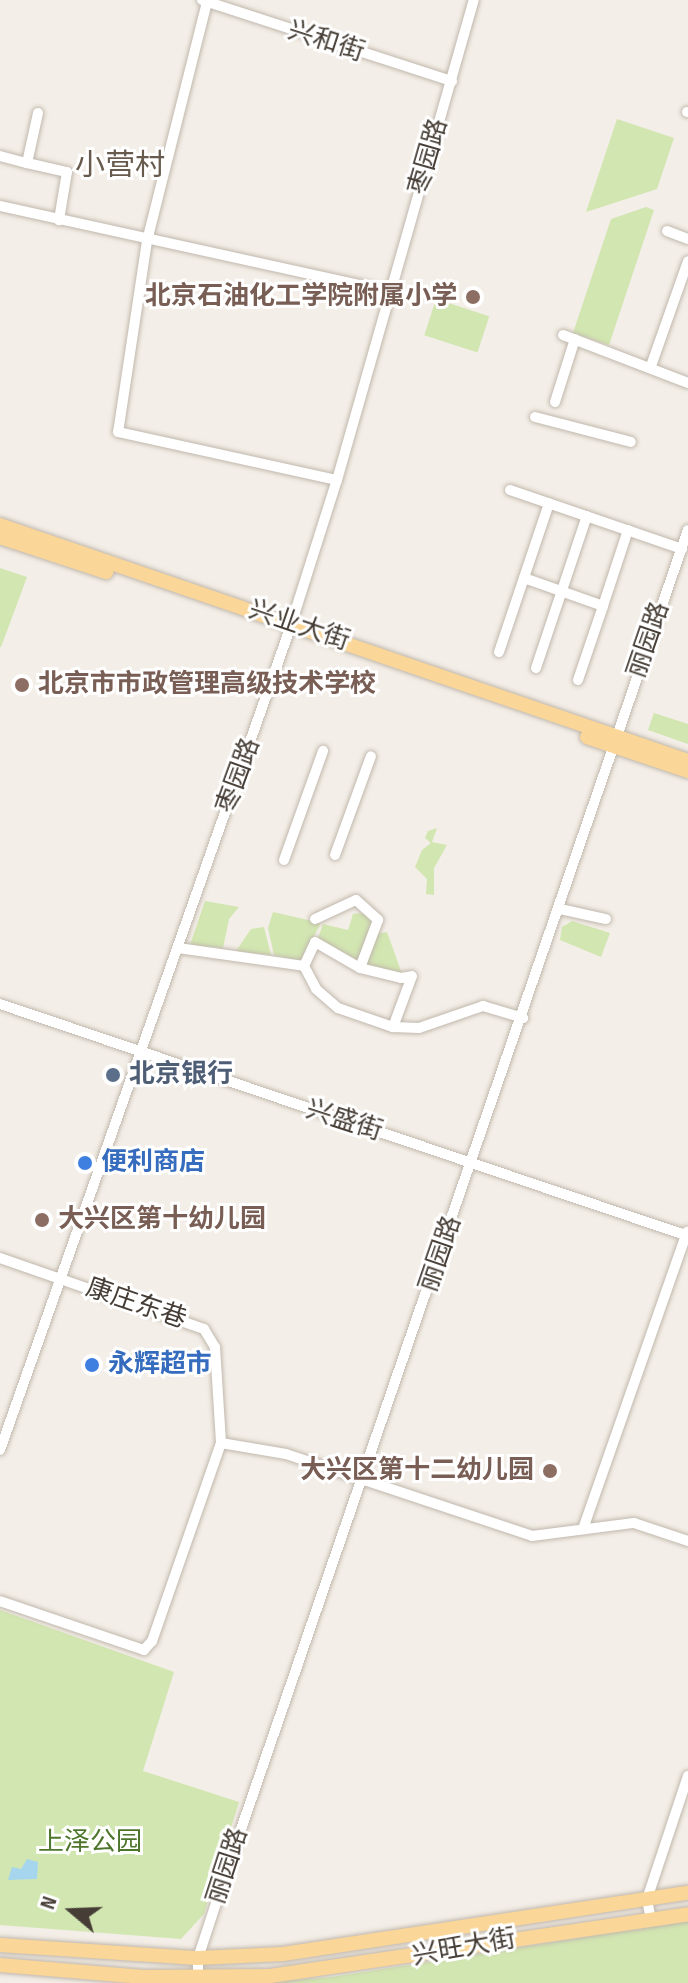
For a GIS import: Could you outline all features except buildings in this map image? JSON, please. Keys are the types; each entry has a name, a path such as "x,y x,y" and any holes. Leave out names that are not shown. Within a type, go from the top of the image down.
{"main road":[{"name":"兴业大街","path":"0,525 290,626 688,771"},
{"name":"兴业大街","path":"0,537 290,626"},
{"name":"兴业大街","path":"614,742 688,761"},
{"name":"兴旺大街","path":"0,1945 198,1958 283,1954 688,1893"},
{"name":"兴旺大街","path":"0,1965 198,1978 328,1971 688,1914"}],"street":[{"name":"枣园路","path":"0,1450 290,626 337,480 474,0"},
{"name":"兴和街","path":"204,1 452,81"},
{"path":"204,1 147,241 118,432 337,480"},
{"path":"27,163 38,113"},
{"path":"0,156 67,172 59,220"},
{"path":"0,206 147,241 392,292"},
{"path":"667,231 688,239"},
{"path":"651,366 688,261"},
{"path":"563,335 651,366 688,383"},
{"path":"555,402 575,339"},
{"path":"535,417 631,442"},
{"path":"510,490 682,549"},
{"path":"499,652 549,503"},
{"path":"536,668 587,516"},
{"path":"578,680 628,530"},
{"name":"丽园路","path":"198,1978 198,1958 688,530"},
{"path":"524,578 603,606"},
{"path":"284,860 323,751"},
{"path":"335,855 371,756"},
{"path":"315,919 356,900 378,920 360,968"},
{"path":"560,909 606,919"},
{"path":"304,966 315,942 360,968 401,978 412,976 393,1027"},
{"path":"178,948 304,966"},
{"path":"304,966 316,989 338,1008 393,1027 419,1028 483,1006 523,1018"},
{"name":"兴盛街","path":"0,1004 687,1234"},
{"path":"583,1529 687,1234"},
{"name":"康庄东巷","path":"0,1258 204,1329 215,1347 221,1443"},
{"path":"0,1601 144,1650 152,1641 221,1443 286,1454 532,1536 634,1523 688,1541"},
{"path":"651,1920 647,1899 688,1776"}],"green space":[{"path":"617,119 674,138 657,189 586,212"},
{"path":"646,207 654,210 609,345 573,333 611,219"},
{"path":"436,299 489,316 478,352 424,335"},
{"path":"0,568 27,577 1,647 0,647"},
{"path":"654,713 688,724 688,744 648,730"},
{"path":"437,828 432,842 447,845 434,868 434,895 426,894 427,879 415,867 422,850 431,843 425,838 428,831"},
{"path":"205,901 239,907 229,919 223,948 190,945"},
{"path":"273,912 321,923 301,961 274,955 268,928"},
{"path":"363,913 372,922 358,965 317,941 323,924 348,930 353,914"},
{"path":"572,921 610,933 601,957 560,940 562,927"},
{"path":"264,927 271,955 236,951 251,929"},
{"path":"387,932 402,974 364,968 376,934"},
{"name":"上泽公园","path":"0,1610 174,1672 143,1771 239,1802 204,1914 181,1939 0,1925"},
{"path":"688,1921 688,1983 260,1983 331,1977"}],"water":[{"path":"27,1859 38,1862 37,1879 8,1880 12,1867 21,1869"}],"place":[{"name":"北京石油化工学院附属小学","path":"473,297"},
{"name":"北京市市政管理高级技术学校","path":"22,685"},
{"name":"北京银行","path":"113,1075"},
{"name":"便利商店","path":"85,1163"},
{"name":"大兴区第十幼儿园","path":"42,1220"},
{"name":"永辉超市","path":"92,1365"},
{"name":"大兴区第十二幼儿园","path":"550,1471"}],"district":[{"name":"小营村","path":"120,166"}]}
